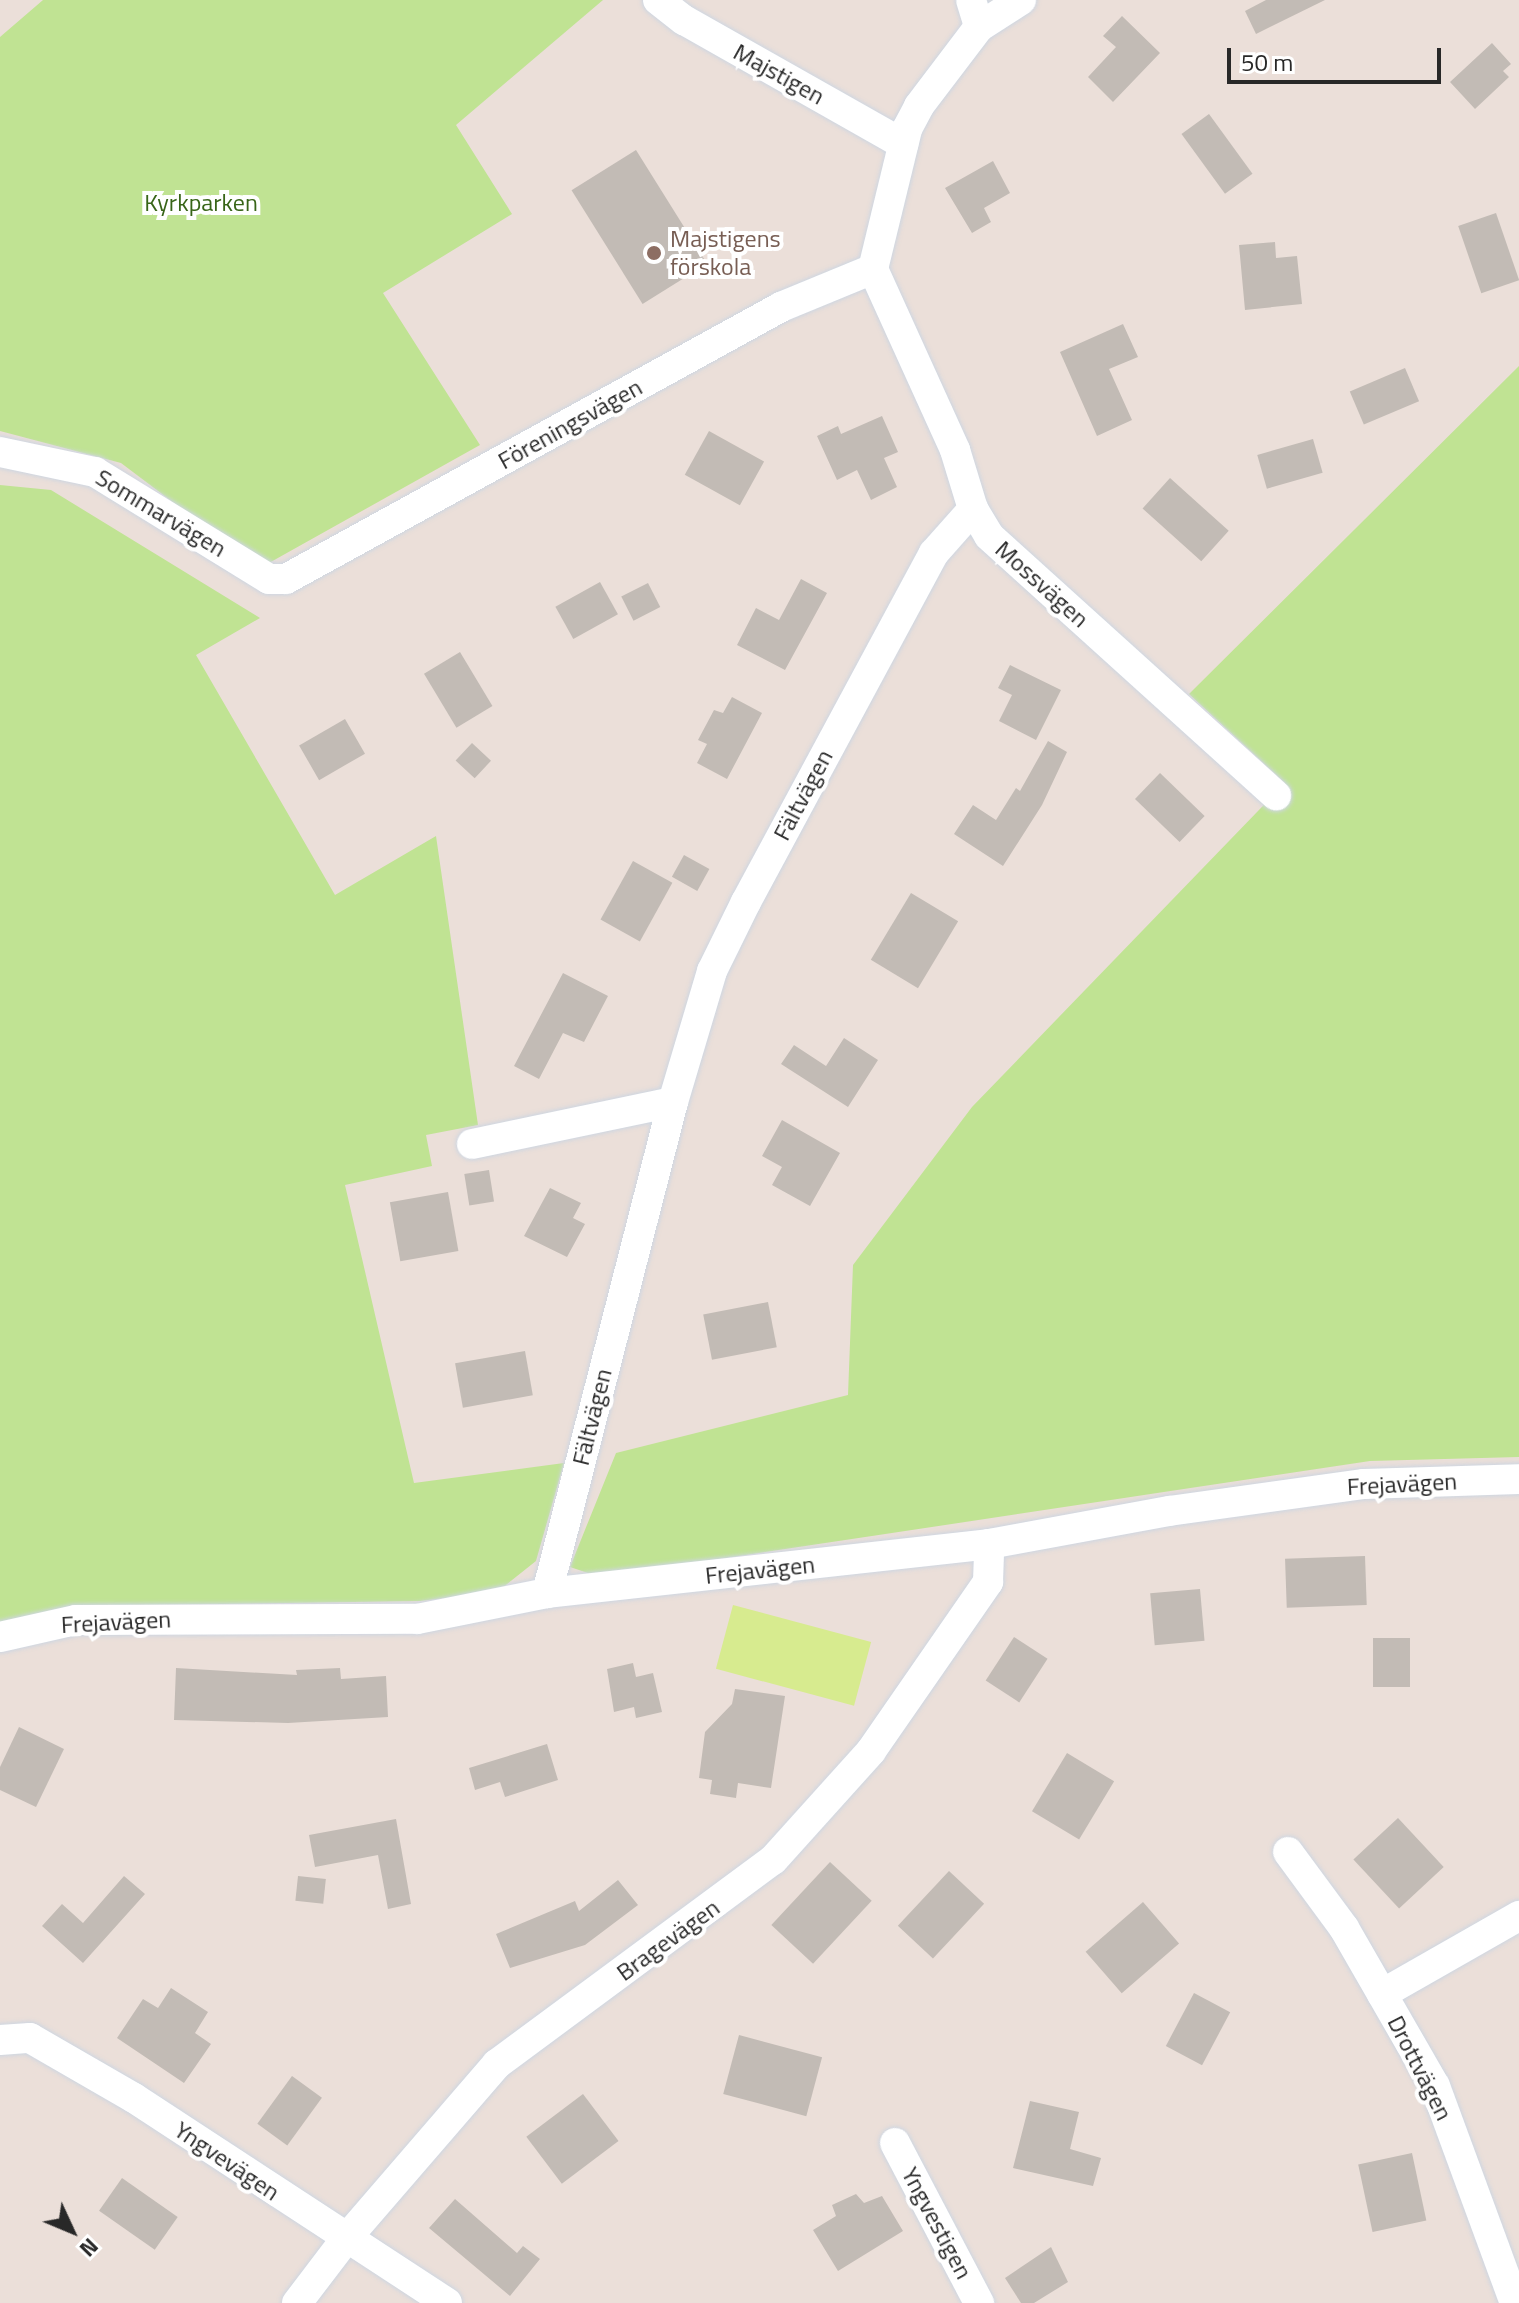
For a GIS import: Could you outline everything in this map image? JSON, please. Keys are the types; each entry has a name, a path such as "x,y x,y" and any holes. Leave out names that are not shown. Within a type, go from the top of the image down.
{"street":[{"name":"Majstigen","path":"658,0 684,20 903,144"},
{"path":"873,269 903,144 919,106 975,14 1021,0"},
{"name":"Mossvägen","path":"873,269 955,450 973,509 989,536 1276,795"},
{"name":"Föreningsvägen","path":"269,579 286,579 328,557 781,307 873,269"},
{"name":"Sommarvägen","path":"0,452 95,472 269,579"},
{"name":"Fältvägen","path":"547,1593 673,1102 712,971 934,553 973,509"},
{"path":"472,1144 673,1102"},
{"name":"Frejavägen","path":"0,1637 76,1620 417,1619 547,1593 989,1544 1169,1511 1364,1484 1519,1479"},
{"name":"Bragevägen","path":"297,2303 345,2240 497,2064 773,1860 871,1751 988,1582 989,1544"},
{"name":"Drottvägen","path":"1288,1852 1344,1928 1435,2086 1515,2303"},
{"path":"1382,1994 1519,1916"},
{"name":"Yngvevägen","path":"0,2040 30,2038 121,2091 345,2240 447,2303"},
{"name":"Yngvestigen","path":"895,2143 979,2303"}],"green space":[{"name":"Kyrkparken","path":"43,0 603,0 456,125 512,214 383,293 480,445 260,568 121,463 0,431 0,37"},
{"path":"1519,366 1519,1457 1370,1461 600,1577 570,1567 616,1453 848,1395 853,1265 972,1107 1285,783 1189,694"},
{"path":"0,485 51,490 260,618 196,655 335,895 436,836 478,1125 426,1135 432,1166 345,1185 414,1483 564,1463 536,1561 497,1592 420,1601 151,1605 0,1628"},
{"path":"733,1605 871,1642 854,1706 716,1669"}],"building":[{"path":"1266,0 1325,0 1256,34 1245,11"},
{"path":"1122,16 1160,53 1113,102 1088,77 1116,47 1103,36"},
{"path":"1492,43 1511,64 1503,71 1509,77 1475,109 1450,82"},
{"path":"1209,114 1252,174 1225,194 1181,134"},
{"path":"636,150 707,264 643,304 572,190"},
{"path":"993,161 1010,193 984,208 991,222 972,233 945,188"},
{"path":"1496,213 1519,280 1481,293 1458,226"},
{"path":"1275,242 1276,258 1297,256 1302,304 1245,310 1239,245"},
{"path":"1123,324 1138,357 1109,369 1132,420 1097,436 1060,352"},
{"path":"1405,368 1419,401 1364,425 1350,391"},
{"path":"882,416 898,452 884,458 897,487 871,500 857,470 837,480 817,436 838,426 841,434"},
{"path":"709,431 764,462 740,505 685,475"},
{"path":"1313,439 1323,473 1267,489 1257,455"},
{"path":"1170,478 1229,531 1201,561 1143,508"},
{"path":"801,579 827,593 785,670 737,645 756,608 779,620"},
{"path":"600,582 618,614 573,639 555,607"},
{"path":"648,583 660,607 634,621 621,597"},
{"path":"460,652 492,706 456,728 424,674"},
{"path":"1010,665 1061,690 1036,740 999,721 1012,695 998,688"},
{"path":"732,697 762,713 727,779 697,763 707,744 698,740 714,710 723,713"},
{"path":"345,719 365,754 319,780 299,746"},
{"path":"1048,741 1067,752 1042,805 1003,866 954,834 973,805 996,820 1016,788 1020,791"},
{"path":"472,743 491,761 475,778 456,761"},
{"path":"1160,773 1205,816 1180,842 1135,799"},
{"path":"684,855 709,869 697,891 672,877"},
{"path":"633,861 672,883 640,941 601,920"},
{"path":"911,893 958,921 918,988 871,960"},
{"path":"563,973 608,996 584,1042 563,1033 539,1079 514,1066"},
{"path":"844,1038 878,1060 848,1107 781,1064 794,1045 826,1066"},
{"path":"782,1120 840,1153 810,1206 772,1185 782,1167 762,1156"},
{"path":"489,1170 494,1202 469,1206 464,1174"},
{"path":"550,1188 581,1203 573,1218 585,1224 567,1257 524,1236"},
{"path":"448,1192 458,1251 400,1261 390,1202"},
{"path":"768,1302 777,1347 712,1360 703,1315"},
{"path":"525,1351 533,1395 463,1408 455,1363"},
{"path":"1365,1556 1367,1605 1287,1608 1285,1559"},
{"path":"1200,1589 1205,1641 1155,1645 1150,1593"},
{"path":"1014,1637 1048,1659 1019,1702 986,1681"},
{"path":"1373,1638 1410,1638 1410,1687 1373,1687"},
{"path":"633,1663 636,1677 653,1673 662,1712 636,1718 634,1707 614,1712 607,1669"},
{"path":"176,1668 297,1675 296,1670 340,1668 341,1679 386,1676 388,1717 288,1723 174,1720"},
{"path":"735,1689 785,1696 771,1788 738,1783 736,1798 710,1794 712,1780 699,1778 705,1732 732,1704"},
{"path":"19,1727 64,1749 36,1807 0,1790 0,1767"},
{"path":"547,1744 558,1780 505,1797 500,1782 475,1790 469,1768"},
{"path":"1067,1753 1114,1781 1079,1840 1032,1811"},
{"path":"1398,1818 1444,1867 1399,1909 1353,1860"},
{"path":"396,1819 411,1904 388,1909 378,1855 315,1867 309,1835"},
{"path":"830,1862 872,1901 813,1964 771,1925"},
{"path":"949,1871 984,1904 933,1959 898,1926"},
{"path":"124,1876 145,1894 83,1963 42,1926 62,1904 83,1923"},
{"path":"298,1876 326,1879 323,1904 295,1901"},
{"path":"618,1880 638,1905 585,1945 510,1968 496,1934 575,1901 579,1911"},
{"path":"1143,1902 1179,1944 1122,1993 1086,1952"},
{"path":"171,1988 208,2012 195,2033 211,2044 184,2083 117,2038 143,1999 158,2008"},
{"path":"1194,1993 1230,2012 1202,2065 1166,2046"},
{"path":"739,2035 822,2057 806,2116 723,2094"},
{"path":"292,2076 322,2098 287,2145 257,2124"},
{"path":"583,2094 619,2141 562,2184 526,2137"},
{"path":"1030,2101 1079,2112 1070,2149 1101,2158 1093,2186 1013,2168"},
{"path":"1412,2153 1426,2220 1373,2232 1358,2164"},
{"path":"122,2178 178,2217 155,2250 99,2211"},
{"path":"856,2194 864,2203 882,2196 903,2231 838,2271 813,2230 836,2216 832,2205"},
{"path":"455,2199 517,2253 523,2246 540,2259 510,2296 429,2228"},
{"path":"1051,2247 1068,2282 1034,2303 1021,2303 1005,2278"}],"place":[{"name":"Majstigens förskola","path":"654,253"}]}
